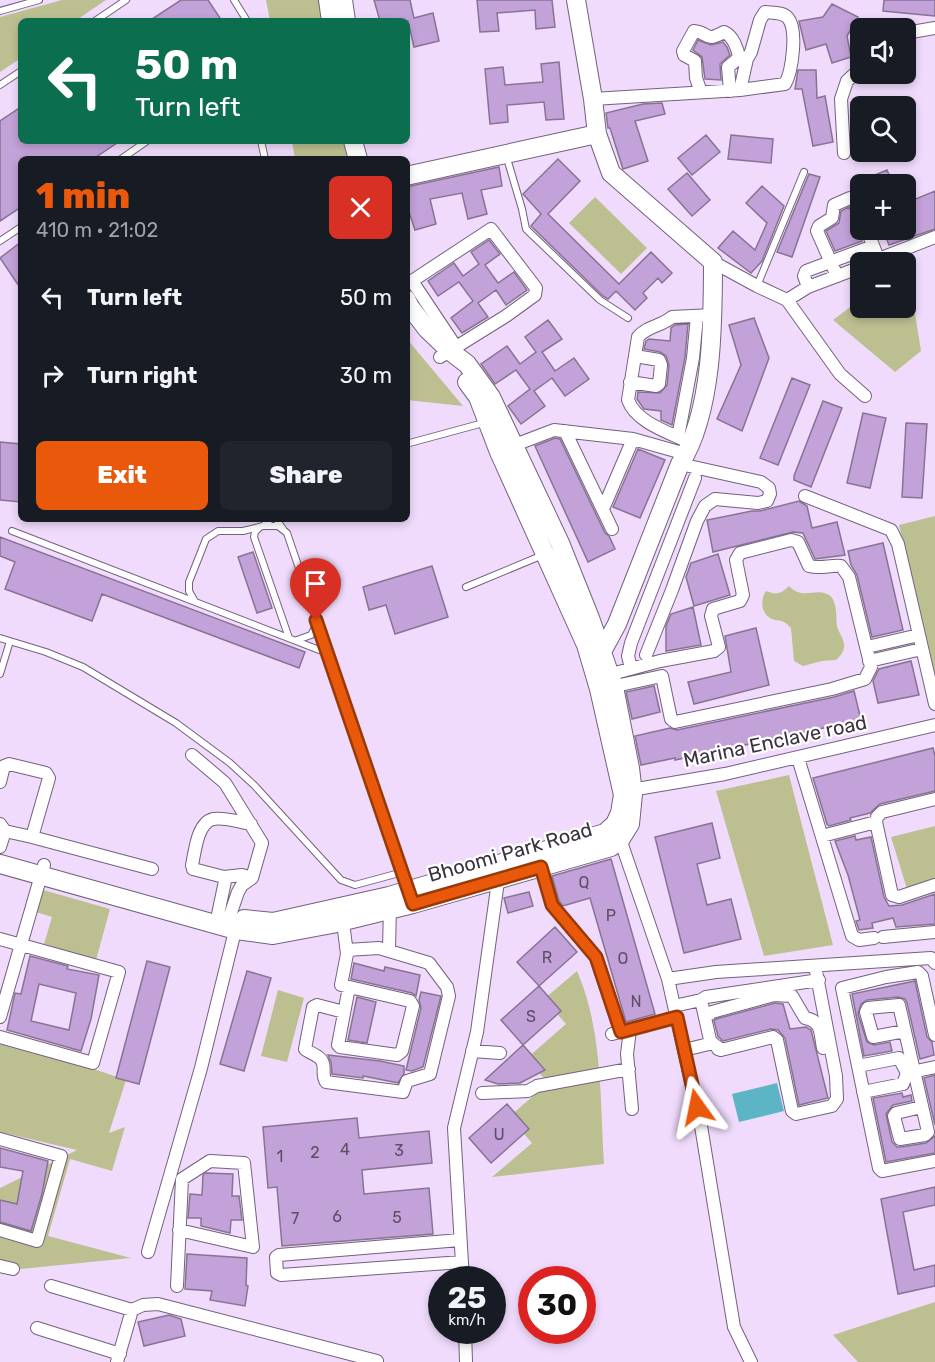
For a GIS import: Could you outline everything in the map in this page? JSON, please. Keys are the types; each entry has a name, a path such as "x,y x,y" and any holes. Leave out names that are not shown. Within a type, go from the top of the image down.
{"main road":[{"path":"328,0 331,18"},
{"path":"343,0 346,18"},
{"path":"576,0 597,134 611,172 713,262 705,316 703,408 682,454 616,624 602,675"},
{"path":"410,175 597,134"},
{"path":"410,312 449,352 466,380 485,400 506,449"},
{"path":"485,400 487,422 506,449"},
{"name":"Bhoomi Park Road","path":"0,864 42,871 273,935 332,924 342,914 411,898 499,872 605,833 617,832 630,824 633,809 626,792 602,675 586,645 553,550 506,449"},
{"name":"Bhoomi Park Road","path":"499,872 541,867 611,847 617,832"},
{"name":"Bhoomi Park Road","path":"0,849 42,871"}],"street":[{"path":"593,99 735,90 785,84 789,77 793,31 789,19 782,14 765,12 760,20 751,52 735,90"},
{"path":"916,31 935,28"},
{"path":"701,92 696,78 695,60 684,55 683,51 694,31 709,38 724,32 729,34 739,58 728,67 735,90"},
{"path":"844,153 841,99 850,78"},
{"path":"837,276 817,231 819,226 832,218 834,205 850,198"},
{"path":"410,281 491,229 536,288 535,295 449,352 410,284"},
{"path":"898,252 935,237"},
{"path":"871,240 874,252"},
{"path":"808,287 804,276 806,271 873,246"},
{"path":"713,262 787,300 840,374 865,396"},
{"path":"830,262 837,276"},
{"path":"787,300 808,287 850,271"},
{"path":"631,668 628,656 631,643 697,479 682,454 631,408 628,400 638,337 643,331 667,321 672,316 705,316"},
{"path":"630,382 656,386 659,384 661,365 659,360 635,356"},
{"path":"506,449 554,430 633,439 761,482 769,488 770,494 766,501 758,503 715,499 705,506 696,521 672,591 646,655"},
{"path":"565,431 612,529"},
{"path":"603,509 633,439"},
{"path":"805,496 891,530 898,544 935,704"},
{"path":"602,675 631,668 660,662 714,651 719,647 711,616 713,609 740,602 743,595 736,560 740,553 791,540 798,543 809,566 816,568 841,566 849,577 871,667 865,679 675,722 671,718 660,662"},
{"path":"867,647 919,635"},
{"path":"869,661 922,649"},
{"path":"602,675 662,676"},
{"name":"Marina Enclave road","path":"626,792 725,774 935,725"},
{"path":"148,1252 201,1068 227,922 238,892 242,885 252,878 262,843 225,783 192,756"},
{"path":"798,758 852,936 859,940 935,932"},
{"path":"0,782 4,766 9,764 46,773 49,778 32,837"},
{"path":"935,799 882,812 876,822 892,895 899,897 935,885"},
{"path":"251,824 214,819 206,822 199,835 192,865 193,869 224,877 242,875 252,878"},
{"path":"822,836 876,822"},
{"path":"0,849 3,827 152,869"},
{"path":"617,832 668,979 701,1126 734,1327 751,1362"},
{"path":"541,867 552,905 596,957 627,1054 632,1109"},
{"path":"0,1017 42,871"},
{"path":"459,1266 454,1128 477,1032 499,872"},
{"path":"224,877 227,922"},
{"path":"389,950 390,903"},
{"path":"342,914 347,950 341,985 410,1001 413,1006 402,1051 397,1055 338,1045 349,987"},
{"path":"0,939 119,972 93,1063 0,1037"},
{"path":"344,1012 317,1005 313,1007 305,1049 323,1062 322,1077 326,1082 403,1092 407,1081 430,1074 449,996 447,987 429,963 379,948 347,950"},
{"path":"668,979 716,972 931,958 935,963"},
{"path":"700,1000 714,1044 718,1049 722,1050 773,1037 777,1040 792,1112 796,1114 832,1106 837,1099 837,1076 815,966"},
{"path":"935,1035 922,976 918,972 842,988 879,1168 882,1171 935,1161"},
{"path":"621,1032 706,997 819,980"},
{"path":"710,1014 774,994 792,996 805,1018 814,1020 818,1024 830,1079"},
{"path":"905,1031 910,1072 922,1107"},
{"path":"684,1050 714,1044"},
{"path":"472,1051 500,1053"},
{"path":"858,1066 899,1058 910,1072"},
{"path":"863,1092 903,1084 910,1072 935,1067"},
{"path":"482,1093 528,1091 537,1086 629,1069"},
{"path":"0,1139 61,1156 37,1241 0,1230"},
{"path":"177,1286 179,1230 180,1202 182,1179 210,1161 244,1163 253,1247 179,1230"},
{"path":"164,1197 180,1202"},
{"path":"457,1240 276,1257 277,1273 281,1275 458,1262"},
{"path":"0,1266 14,1269"},
{"path":"51,1286 132,1310 142,1305 158,1304 377,1361"},
{"path":"37,1328 119,1358 132,1310"},
{"path":"465,1344 466,1362"}],"lane":[{"path":"0,11 39,0"},
{"path":"99,18 126,0"},
{"path":"234,0 245,18"},
{"path":"0,85 18,73"},
{"path":"125,156 143,144"},
{"path":"506,154 526,229 600,300 628,318"},
{"path":"757,286 804,172"},
{"path":"0,241 18,229"},
{"path":"410,443 487,422"},
{"path":"254,537 255,532 267,522"},
{"path":"278,522 286,533 411,898"},
{"path":"171,592 184,590 206,539 218,531 243,531 273,525 283,529"},
{"path":"12,531 327,653"},
{"path":"243,531 254,537 291,639"},
{"path":"466,587 553,550"},
{"path":"189,582 190,595 197,602"},
{"path":"267,629 279,627 282,617"},
{"path":"291,639 302,640 311,635 316,628 316,620"},
{"path":"0,638 46,652 83,667 176,723 230,763 254,785 341,880 355,885 403,872"},
{"path":"0,674 10,641"}],"green space":[{"path":"62,0 106,0 79,18 18,18 18,60 0,72 0,17"},
{"path":"266,0 319,0 322,18 269,18"},
{"path":"292,144 344,144 346,156 294,156"},
{"path":"595,197 647,248 621,274 569,223"},
{"path":"850,307 850,318 916,318 921,351 895,372 833,320"},
{"path":"410,343 463,406 410,400"},
{"path":"935,516 935,684 899,525"},
{"path":"789,586 799,593 819,592 832,598 836,608 837,626 844,645 843,651 836,660 803,666 794,661 791,628 785,622 770,618 764,612 762,605 766,591 779,593"},
{"path":"789,775 833,945 764,956 716,791"},
{"path":"935,826 935,881 907,889 891,837"},
{"path":"43,890 110,909 96,960 44,944 52,917 36,912"},
{"path":"577,971 592,1017 596,1041 604,1164 492,1177 532,1143 509,1117 548,1083 527,1058 566,1024 544,999"},
{"path":"278,990 304,998 287,1062 261,1056"},
{"path":"0,1037 126,1080 109,1133 125,1127 112,1171 70,1159 48,1236 131,1258 0,1271 0,1188 77,1150 0,1132"},
{"path":"935,1302 935,1362 858,1362 833,1335"}],"water":[{"path":"777,1083 784,1111 739,1122 732,1094"}],"building":[{"path":"181,0 208,0 220,18 154,18"},
{"path":"374,0 410,0 414,18 433,13 439,41 414,47 410,18 379,18"},
{"path":"477,0 552,0 555,27 536,29 535,10 497,13 499,31 480,32"},
{"path":"884,0 935,0 935,16 883,11"},
{"path":"832,4 858,17 850,18 850,31 847,36 850,57 832,63 826,44 806,50 799,21 823,17"},
{"path":"698,40 711,45 723,42 727,47 730,55 720,64 721,80 705,79 702,57 693,50"},
{"path":"559,62 564,119 546,120 544,102 507,105 508,122 490,124 485,69 503,67 505,85 543,82 541,64"},
{"path":"798,70 816,70 817,98 825,96 833,142 813,146 802,89 795,89"},
{"path":"662,103 665,114 635,121 648,161 623,169 610,128 608,128 606,113 643,104"},
{"path":"18,109 18,144 116,144 98,156 18,156 18,209 0,221 0,121"},
{"path":"706,135 720,152 692,175 678,158"},
{"path":"731,135 773,139 771,163 728,159"},
{"path":"558,159 580,181 548,214 619,284 651,252 672,273 662,283 658,278 643,293 647,298 635,310 616,291 608,299 603,296 531,226 541,214 523,194"},
{"path":"499,167 502,186 481,190 487,214 468,219 462,193 430,199 436,224 415,230 410,215 410,186"},
{"path":"887,170 889,174 877,174"},
{"path":"687,173 710,200 692,216 668,189"},
{"path":"809,174 820,177 792,257 777,252"},
{"path":"762,186 784,206 762,261 751,273 718,248 733,231 755,250 767,223 746,203"},
{"path":"935,191 935,229 916,236 916,199"},
{"path":"849,207 850,209 850,240 862,241 835,251 826,231 839,223 841,211"},
{"path":"489,240 500,254 485,265 498,283 514,272 527,290 506,305 496,290 478,303 488,317 462,333 451,318 473,301 459,282 438,296 428,281 454,263 463,276 479,264 471,252"},
{"path":"887,240 903,240 889,245"},
{"path":"18,244 18,285 0,258"},
{"path":"754,318 769,358 742,431 717,419 741,365 729,325"},
{"path":"548,320 562,339 542,352 555,371 574,358 589,379 565,396 552,378 534,391 545,406 521,424 508,406 530,389 516,370 495,384 481,364 507,346 520,364 536,352 525,337"},
{"path":"688,324 685,357 672,425 661,420 661,411 644,409 637,399 638,392 660,393 667,385 669,365 666,356 660,352 644,349 649,339 670,341 671,328 675,325"},
{"path":"792,378 810,385 778,465 760,458"},
{"path":"823,401 842,408 811,487 794,480 794,476"},
{"path":"863,413 886,418 870,488 847,483"},
{"path":"906,423 927,424 922,498 902,497"},
{"path":"555,438 560,439 615,549 588,562 535,446"},
{"path":"0,442 18,444 18,502 0,500"},
{"path":"638,449 665,460 640,518 613,507"},
{"path":"799,501 807,506 812,528 837,522 845,555 815,559 803,533 793,532 713,552 707,520 760,511"},
{"path":"0,537 305,652 299,668 102,594 92,621 5,589 15,562 0,556"},
{"path":"883,543 903,630 872,637 857,575 851,565 848,551"},
{"path":"253,552 272,608 257,613 238,557"},
{"path":"718,554 730,595 694,606 686,577 691,563"},
{"path":"432,566 448,617 395,634 386,605 369,610 363,587"},
{"path":"693,607 701,645 666,651 666,626 671,614"},
{"path":"756,628 769,685 694,704 688,682 731,672 725,636"},
{"path":"911,661 919,695 878,703 873,681 879,669"},
{"path":"654,686 660,712 632,719 626,692"},
{"path":"854,691 861,720 675,760 675,758 641,765 635,736 670,728 677,730"},
{"path":"933,748 935,791 880,804 870,813 829,826 827,824 813,778"},
{"path":"712,823 720,858 697,864 707,905 731,899 741,939 684,953 655,837"},
{"path":"855,836 856,840 871,837 884,897 889,906 902,905 935,894 935,924 896,927 893,918 872,923 873,928 859,930 856,921 860,920 848,875 835,841"},
{"path":"611,859 655,1014 626,1022 590,898 563,906 559,901 552,876"},
{"path":"529,892 533,906 508,913 504,898"},
{"path":"555,927 577,952 539,986 517,962"},
{"path":"30,956 68,966 67,969 99,975 91,1019 81,1051 7,1030 15,993 21,994","holes":["39,984 76,993 69,1030 31,1021"]},
{"path":"147,961 170,967 139,1084 116,1078"},
{"path":"354,963 384,971 385,967 420,975 416,996 412,993 351,979"},
{"path":"247,971 271,978 244,1071 220,1064"},
{"path":"915,981 927,1037 932,1042 934,1055 920,1059 907,1003 905,999 898,997 867,1000 861,1004 858,1014 867,1042 874,1045 890,1042 892,1051 864,1056 852,994"},
{"path":"539,986 561,1011 523,1045 501,1020"},
{"path":"421,992 441,996 423,1067 412,1071 406,1070 421,1008 419,1000"},
{"path":"357,997 376,1002 367,1043 348,1040"},
{"path":"775,1003 783,1004 790,1029 806,1027 811,1030 828,1098 799,1105 785,1038 778,1030 771,1029 723,1041 718,1036 714,1021 716,1019"},
{"path":"523,1045 545,1070 520,1083 498,1084 485,1080"},
{"path":"328,1055 404,1066 404,1074 398,1083 363,1076 363,1078 332,1074"},
{"path":"935,1075 935,1125 924,1078"},
{"path":"902,1093 903,1097 911,1095 912,1101 893,1105 886,1114 892,1142 897,1147 901,1147 926,1143 935,1136 935,1153 886,1162 873,1098"},
{"path":"507,1104 529,1129 491,1163 469,1138"},
{"path":"357,1118 359,1138 429,1131 432,1163 362,1170 364,1194 429,1188 433,1234 282,1246 277,1187 268,1188 263,1127"},
{"path":"0,1148 48,1161 42,1194 31,1231 0,1222 0,1200 17,1204 23,1171 0,1167"},
{"path":"206,1173 233,1174 232,1196 239,1196 242,1220 231,1220 230,1233 201,1226 201,1218 188,1218 190,1194 202,1195 203,1175"},
{"path":"935,1187 935,1205 903,1212 914,1270 935,1265 935,1286 898,1294 881,1199"},
{"path":"187,1254 247,1258 246,1285 248,1286 245,1306 210,1300 212,1291 185,1289"},
{"path":"169,1315 181,1319 185,1336 144,1346 138,1322"}],"route":[{"path":"316,620 413,904 541,867 552,905 596,957 621,1032 677,1017 697,1107"}]}
